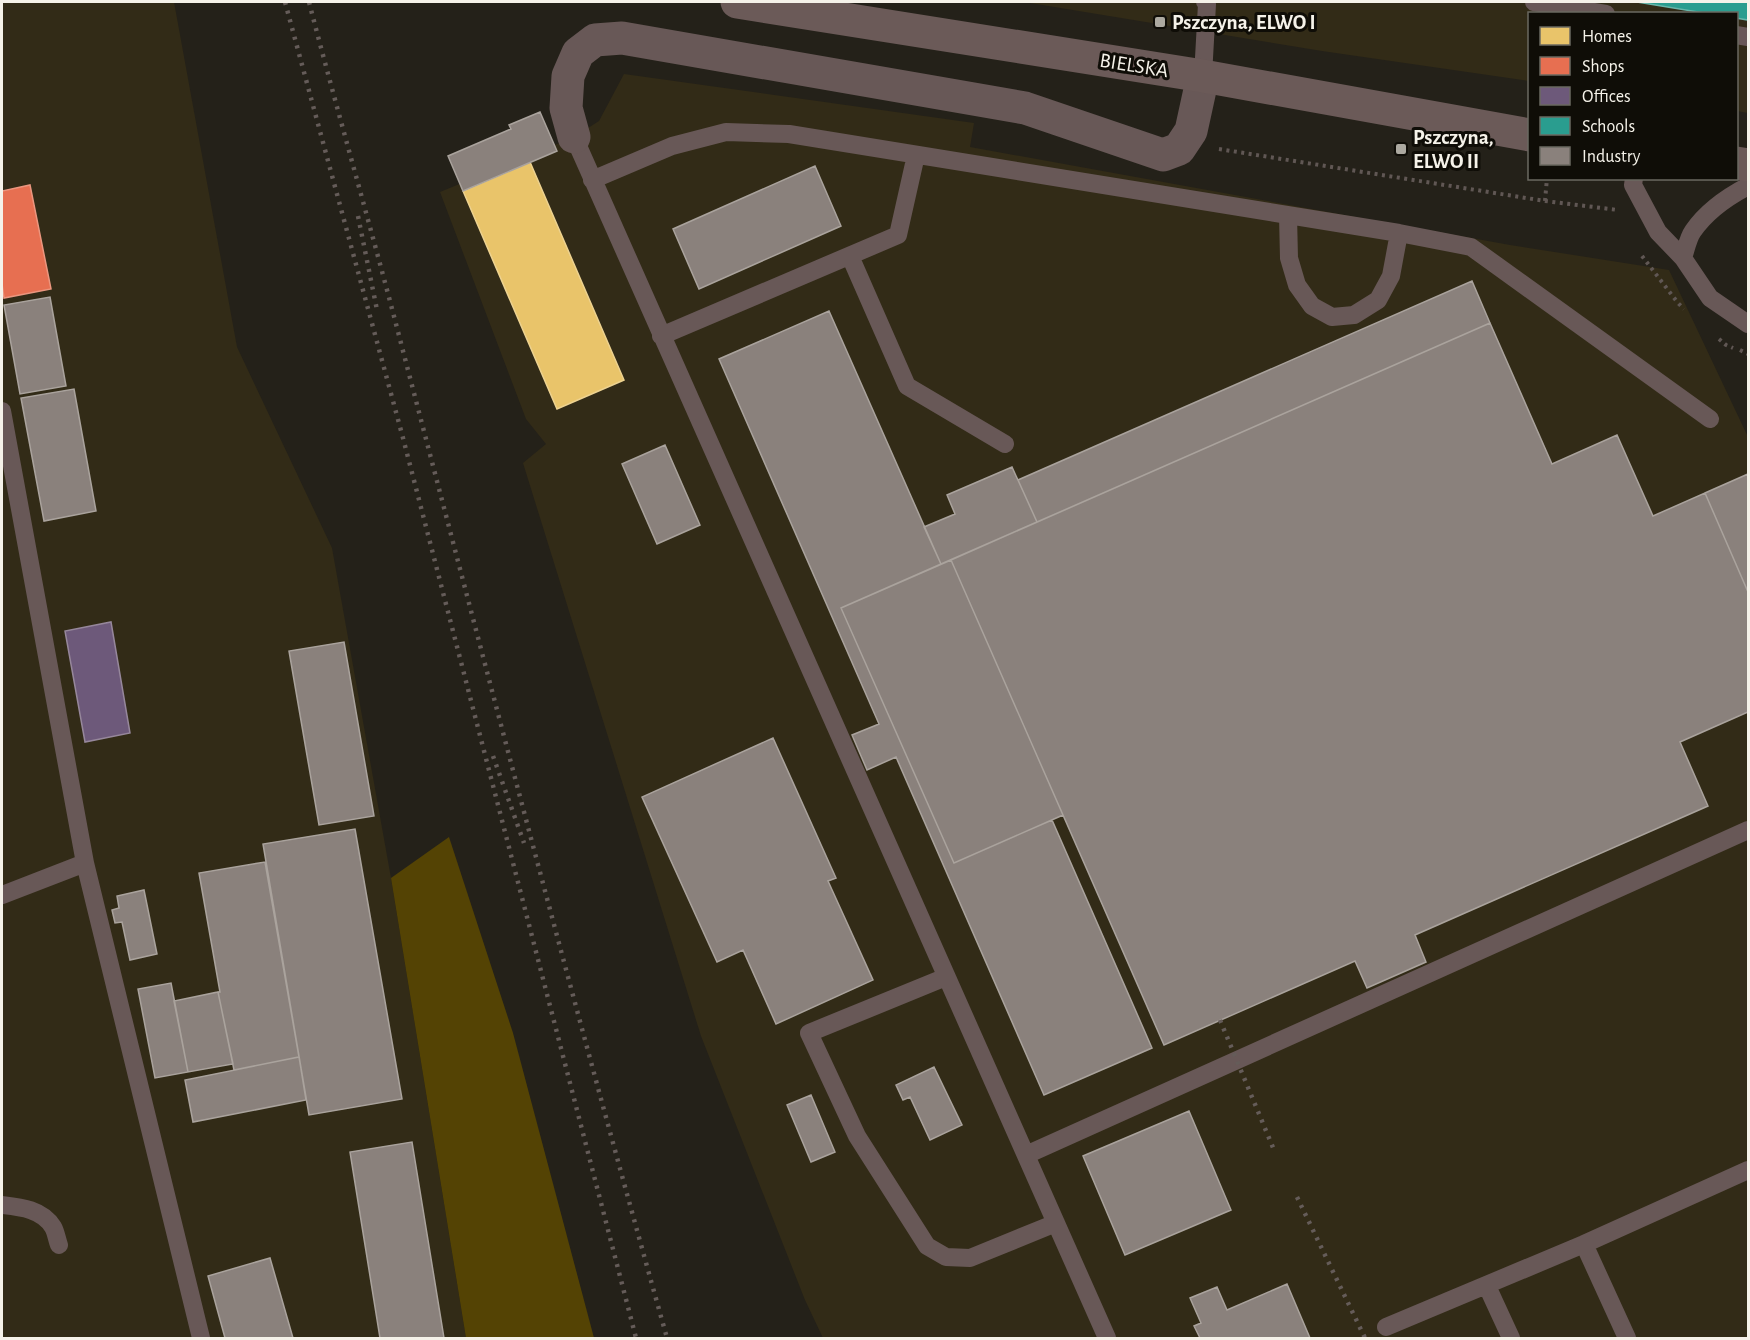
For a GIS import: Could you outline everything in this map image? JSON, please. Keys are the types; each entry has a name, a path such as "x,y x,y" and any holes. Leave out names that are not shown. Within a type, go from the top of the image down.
{"main road":[{"name":"BIELSKA","path":"737,2 1203,76 1528,135"}],"street":[{"path":"574,138 566,108 568,76 578,53 595,40 622,39 1025,108 1163,155 1179,149 1191,131 1203,76"}],"lane":[{"path":"1203,76 1207,4 1205,2"},
{"path":"1534,2 1594,12"},
{"path":"591,180 672,146 726,132 789,134 1399,233 1471,247 1710,419"},
{"path":"574,138 1107,1338"},
{"path":"661,336 898,235 916,154"},
{"path":"1634,180 1633,185 1658,232 1683,258 1710,298 1749,324"},
{"path":"1683,258 1693,232 1710,212 1735,193 1749,186"},
{"path":"1288,215 1288,258 1297,285 1312,306 1332,317 1354,315 1378,300 1391,276 1399,233"},
{"path":"850,256 907,386 1005,444"},
{"path":"2,411 85,863 201,1338"},
{"path":"1026,1155 1749,830"},
{"path":"2,896 85,863"},
{"path":"946,977 809,1033 857,1136 927,1246 946,1257 970,1258 1056,1223"},
{"path":"1386,1327 1487,1286 1749,1170"},
{"path":"2,1205 23,1208 41,1215 52,1227 59,1245"},
{"path":"1584,1244 1627,1338"},
{"path":"1487,1286 1511,1338"}],"path":[{"path":"1187,138 1209,147 1620,211"},
{"path":"1545,201 1547,180"},
{"path":"1638,248 1643,258 1686,310"},
{"path":"1718,338 1726,345 1749,354"}],"shaded area":[{"path":"2,2 174,2 237,347 332,548 391,878 466,1338 2,1338"},
{"path":"1024,2 1748,2 1748,113 1738,111 1738,12 1528,12 1528,81 1322,51"},
{"path":"624,74 974,123 970,147 1510,245 1669,270 1748,437 1748,1338 823,1338 805,1300 701,1036 523,463 546,444 526,419 440,192 574,137 599,121"},
{"path":"449,837 513,1033 594,1338 466,1338 391,878"}],"building: Homes":[{"path":"530,162 624,380 557,409 463,191"}],"building: Shops":[{"path":"30,185 51,289 4,298 2,191"}],"building: Offices":[{"path":"111,622 130,733 85,742 65,631"}],"building: Schools":[{"path":"1637,2 1748,2 1748,20 1738,18 1738,12 1698,12"}],"building: Industry":[{"path":"540,112 557,151 463,191 448,156 511,129 509,125"},
{"path":"815,166 841,226 699,289 673,229"},
{"path":"1472,281 1490,323 1037,522 1018,480"},
{"path":"50,297 66,386 20,394 4,305"},
{"path":"829,311 941,564 841,608 954,863 1052,820 1152,1048 1044,1095 896,757 867,770 852,735 879,724 719,359"},
{"path":"1490,323 1552,464 1617,435 1653,516 1705,493 1748,592 1748,712 1680,742 1708,806 1415,935 1426,962 1367,988 1355,961 1164,1045 951,560"},
{"path":"74,389 96,511 44,521 21,398"},
{"path":"665,445 700,525 657,544 622,464"},
{"path":"1012,467 1037,522 941,564 924,527 955,514 947,495"},
{"path":"1748,474 1748,592 1705,493"},
{"path":"951,560 1063,815 954,863 841,608"},
{"path":"344,642 374,816 319,825 289,651"},
{"path":"773,738 836,878 828,881 873,980 776,1024 743,950 717,962 642,797"},
{"path":"355,829 402,1099 309,1115 263,844"},
{"path":"265,862 299,1057 234,1070 218,992 220,992 199,873"},
{"path":"144,890 157,954 130,960 122,922 115,923 112,910 119,908 117,896"},
{"path":"171,983 188,1072 155,1078 138,989"},
{"path":"218,992 233,1064 188,1072 174,1001"},
{"path":"299,1057 306,1100 193,1122 185,1080"},
{"path":"934,1067 962,1125 930,1140 910,1097 903,1100 896,1085"},
{"path":"811,1095 835,1152 811,1162 787,1105"},
{"path":"1189,1111 1231,1210 1125,1255 1083,1156"},
{"path":"412,1142 444,1338 380,1338 350,1152"},
{"path":"270,1258 293,1338 225,1338 208,1276"},
{"path":"1287,1284 1310,1338 1200,1338 1194,1326 1201,1323 1190,1298 1217,1287 1227,1310"}],"railway":[{"path":"285,2 403,438 636,1338"},
{"path":"309,2 667,1338"},
{"path":"358,216 377,310"},
{"path":"493,756 524,843"},
{"path":"1220,1020 1274,1150"},
{"path":"1297,1197 1365,1338"}],"place":[{"name":"Pszczyna, ELWO I","path":"1160,22"},
{"name":"Pszczyna, ELWO II","path":"1401,149"}]}
